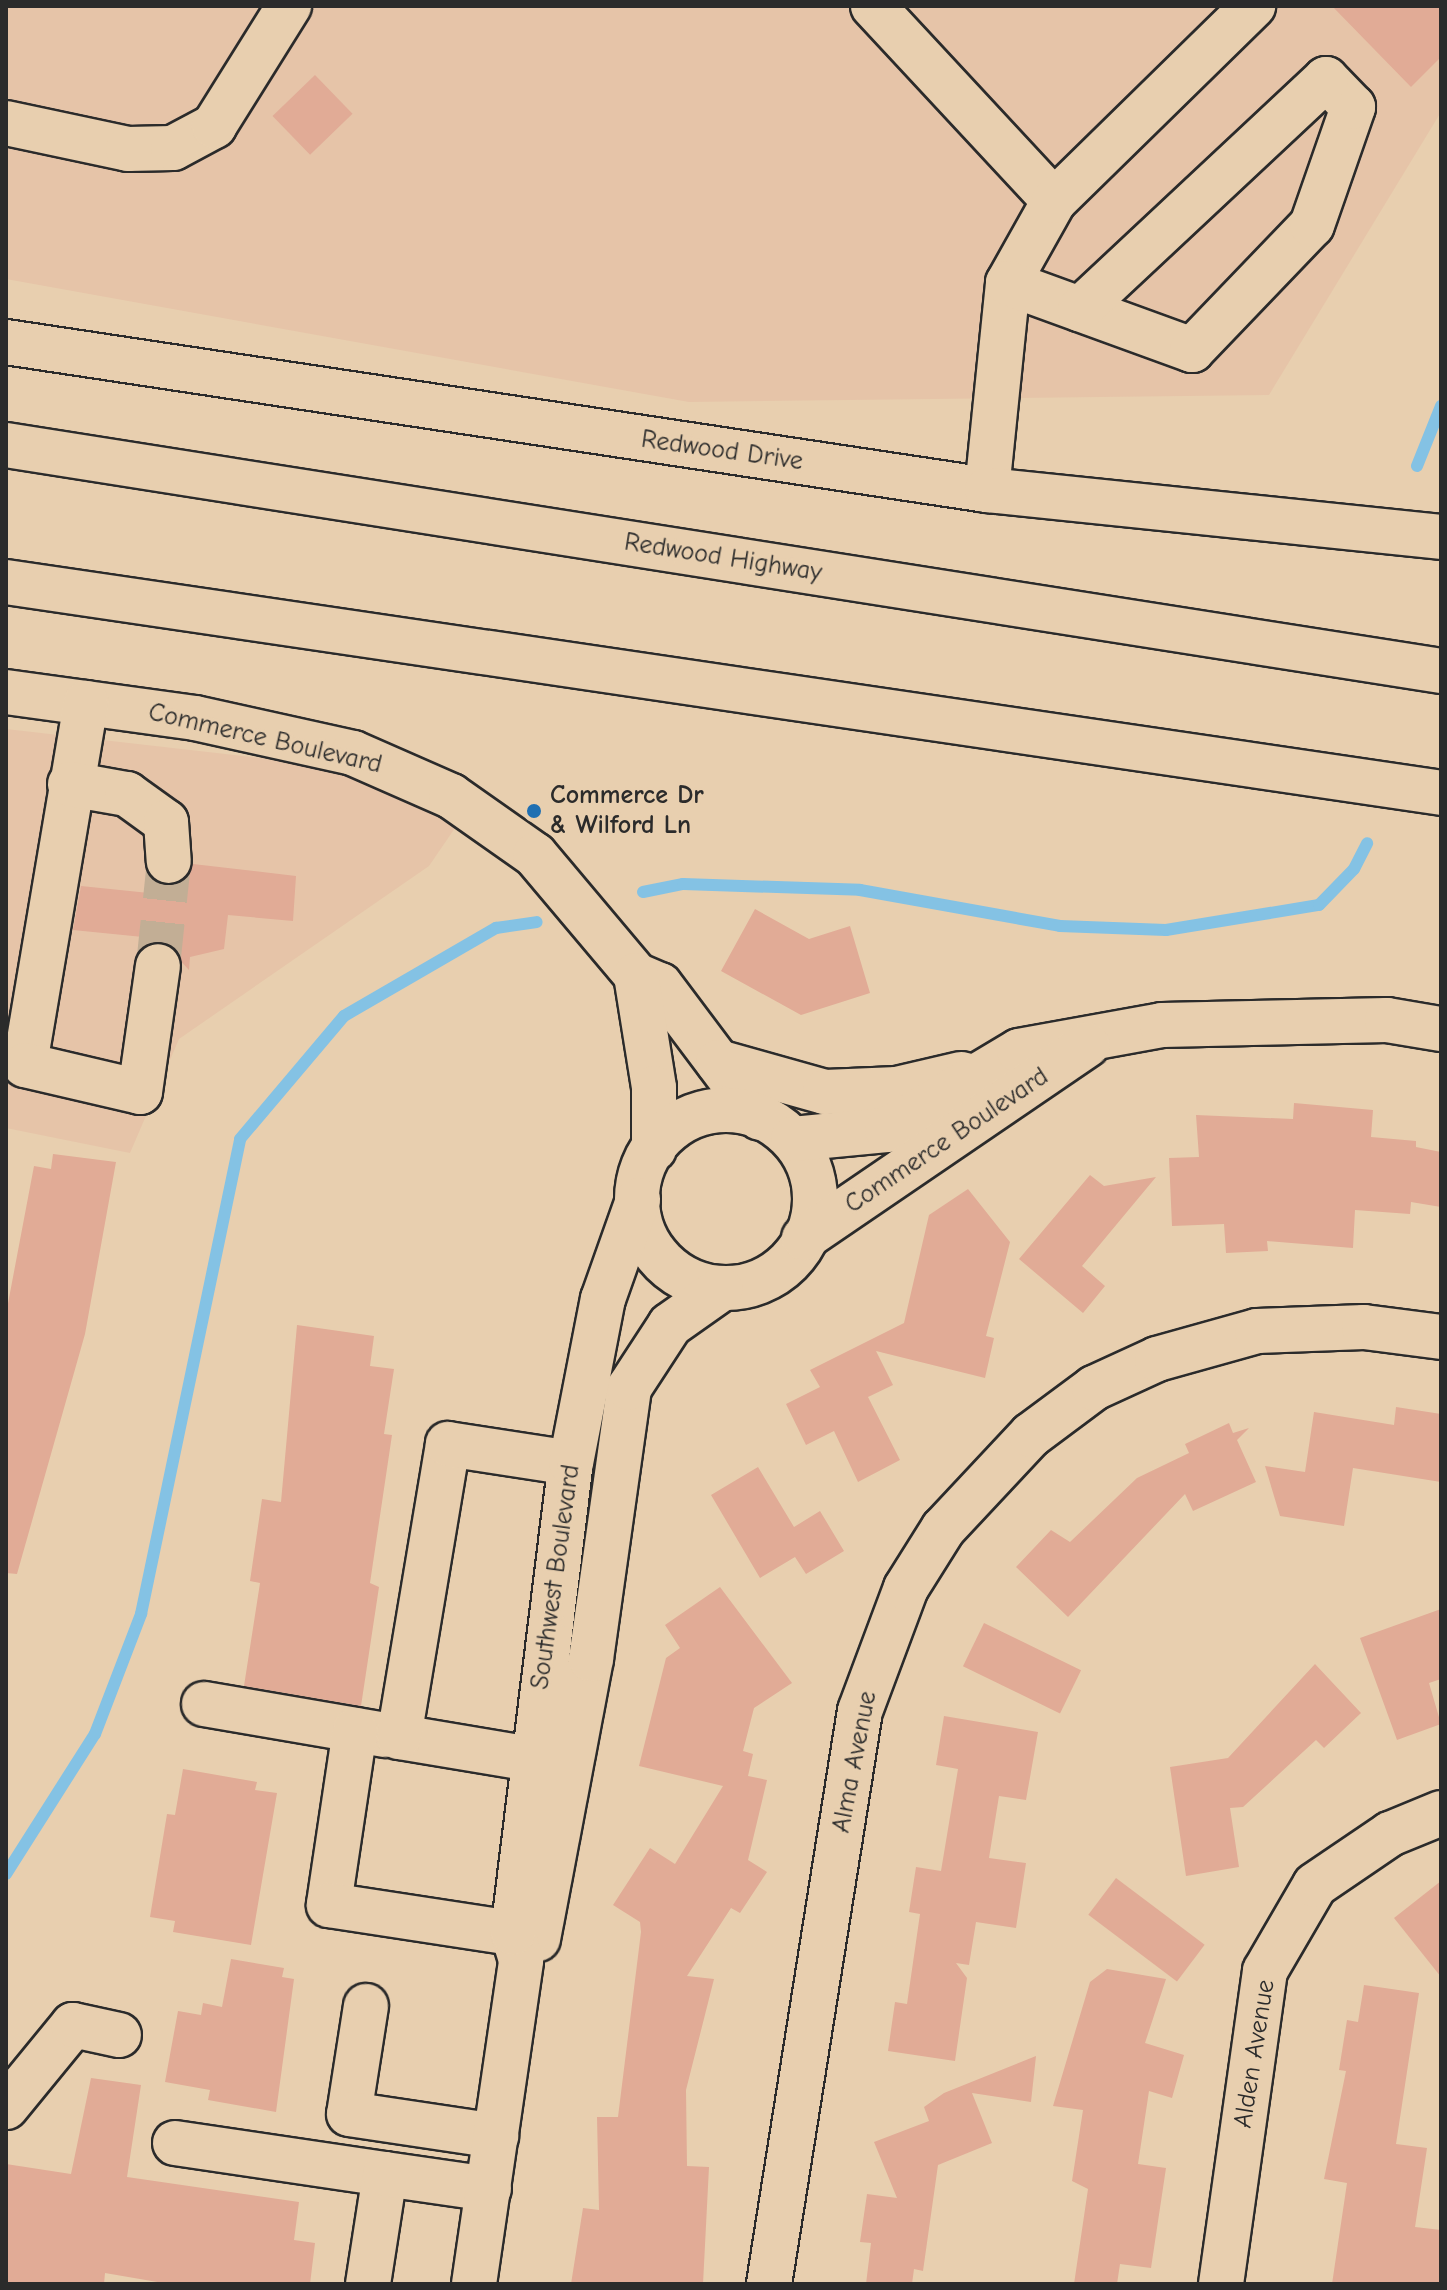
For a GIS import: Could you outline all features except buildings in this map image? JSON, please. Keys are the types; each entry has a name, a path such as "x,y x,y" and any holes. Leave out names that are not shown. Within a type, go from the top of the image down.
{"main road":[{"path":"6,123 128,149 173,148 214,126 289,6"},
{"path":"873,6 1054,201"},
{"path":"987,490 1008,283 1054,201 1253,6"},
{"path":"1008,283 1192,350 1312,225 1353,107 1326,79 1080,309"},
{"name":"Redwood Drive","path":"6,342 987,490 1441,537"},
{"name":"Redwood Highway","path":"6,445 1441,671"},
{"path":"6,582 1441,793"},
{"name":"Commerce Boulevard","path":"6,692 195,718 402,771 509,834 598,924 636,975 654,1088 654,1149 638,1200 639,1227 657,1259 677,1275 721,1289 762,1282 804,1238 1089,1044"},
{"path":"86,703 25,1065 140,1092 158,966"},
{"path":"70,784 127,794 166,822 169,861"},
{"name":"Commerce Boulevard","path":"636,975 660,985 718,1062 811,1168 814,1194 804,1238"},
{"name":"Commerce Boulevard","path":"654,1149 683,1118 704,1111 776,1128 887,1130 1019,1051 1089,1044 1162,1025 1237,1020 1387,1020 1441,1029"},
{"path":"718,1062 825,1092 897,1089 982,1073"},
{"name":"Southwest Boulevard","path":"474,2284 496,2136 517,1946 531,1759 571,1463 603,1299 638,1200"},
{"name":"Southwest Boulevard","path":"517,1946 539,1937 591,1659 629,1388 670,1325 721,1289"},
{"name":"Alma Avenue","path":"769,2284 860,1711 906,1588 943,1529 1031,1435 1094,1388 1157,1359 1257,1331 1364,1327 1441,1337"},
{"path":"399,1737 448,1444 571,1463"},
{"path":"204,1704 531,1759"},
{"path":"355,1730 329,1905 517,1946"},
{"name":"Alden Avenue","path":"1221,2284 1265,1971 1315,1885 1390,1834 1441,1813"},
{"path":"366,2006 349,2114 496,2136"},
{"path":"6,2107 73,2025 119,2035"},
{"path":"175,2143 489,2189"},
{"path":"368,2284 385,2174"}],"shaded area":[{"path":"6,6 1441,6 1441,112 1269,395 689,402 6,279"},
{"path":"6,729 312,764 468,809 429,866 179,1039 130,1153 6,1128"}],"waterway":[{"path":"1417,466 1441,406"},
{"path":"643,892 683,884 860,890 1060,926 1166,930 1319,905 1354,869 1367,843"},
{"path":"6,1874 95,1734 141,1614 240,1139 344,1016 496,928 537,922"}],"tunnel":[{"path":"158,966 169,861"}],"place":[{"name":"Commerce Dr & Wilford Ln","path":"534,811"}]}
